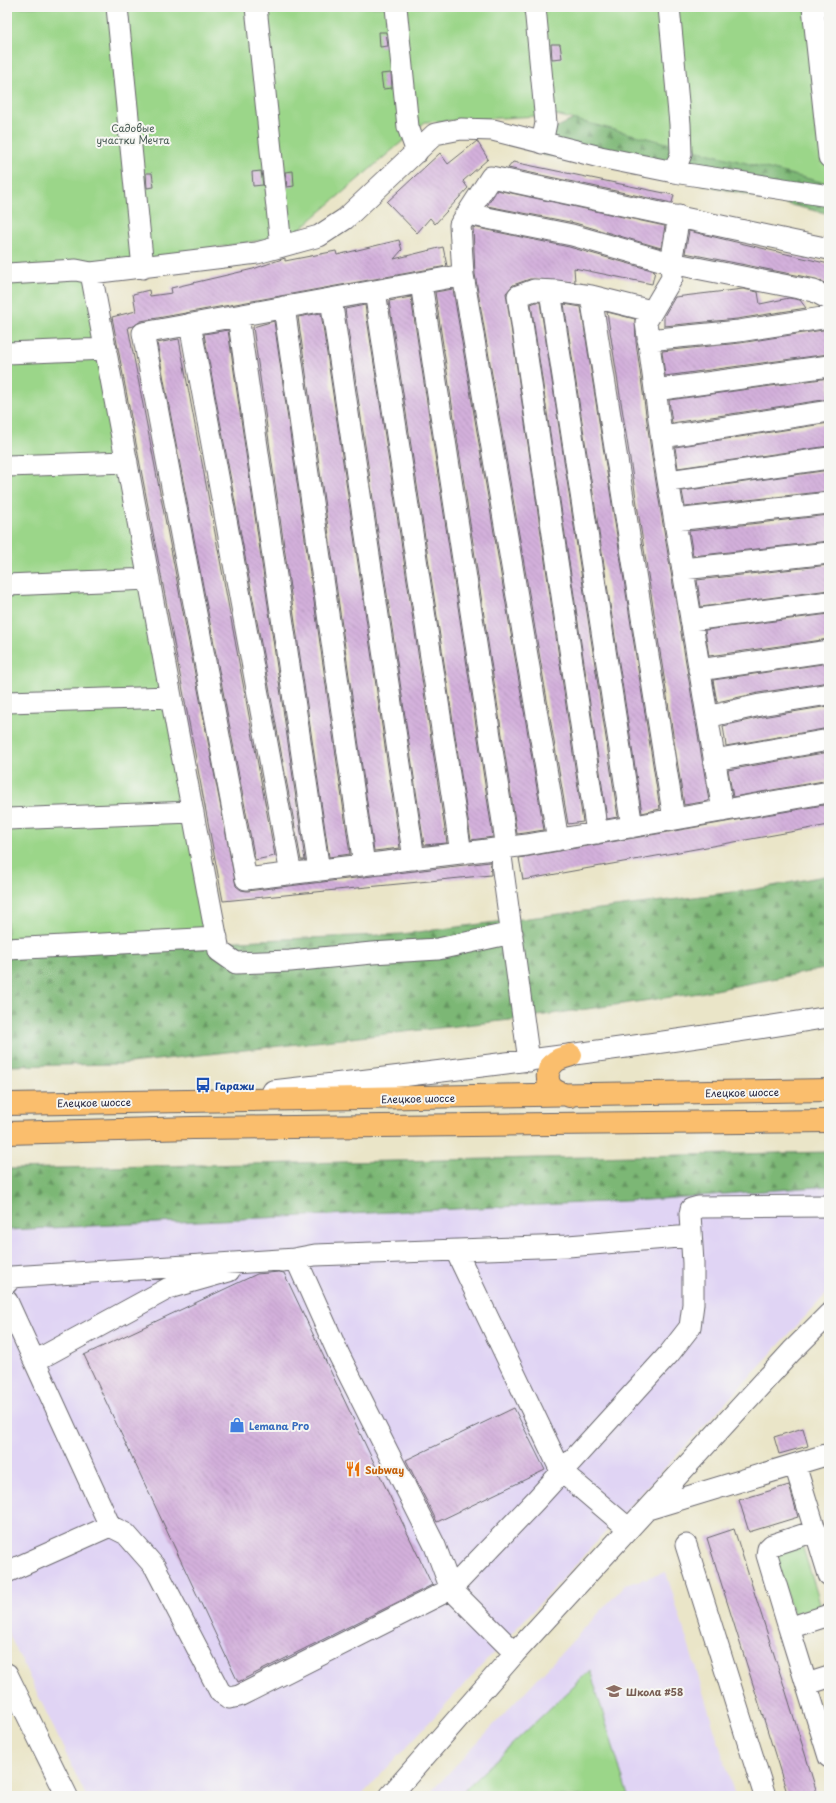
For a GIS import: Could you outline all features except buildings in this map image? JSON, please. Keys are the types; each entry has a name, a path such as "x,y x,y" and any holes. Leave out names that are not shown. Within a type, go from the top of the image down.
{"main road":[{"path":"570,1096 553,1089 548,1083 548,1073 550,1066 556,1061 571,1055"},
{"name":"Елецкое шоссе","path":"7,1104 191,1100 570,1096 829,1090"},
{"path":"7,1133 193,1128 829,1121"}],"street":[{"path":"117,7 142,268"},
{"path":"256,7 281,246"},
{"path":"396,7 408,127 417,152"},
{"path":"535,7 546,123 542,143"},
{"path":"669,7 680,124 681,154 674,172"},
{"path":"813,7 829,157"},
{"path":"7,274 76,270 91,273 142,268 257,253 319,236 345,219 435,134 461,129 493,130 521,136 542,143 674,172 826,190"},
{"path":"558,840 463,275 460,225 491,177 829,249"},
{"path":"467,214 572,236 671,262 814,291 829,299"},
{"path":"679,216 671,262 672,278 651,311 646,322 668,481 723,811"},
{"path":"91,273 219,951 236,963 290,961 372,953 438,949 512,933"},
{"path":"463,275 143,333 246,879 504,848 558,840 829,792"},
{"path":"421,283 504,848 512,933 529,1061"},
{"path":"597,833 518,296 534,290 550,291 591,296 651,311"},
{"path":"375,291 461,853"},
{"path":"550,291 632,827"},
{"path":"591,296 674,819"},
{"path":"331,299 414,859"},
{"path":"284,307 364,865"},
{"path":"238,316 319,870"},
{"path":"648,340 739,331 829,318"},
{"path":"190,324 291,874"},
{"path":"7,353 106,349"},
{"path":"655,390 829,366"},
{"path":"662,437 829,411"},
{"path":"668,481 829,458"},
{"path":"7,466 127,462"},
{"path":"675,520 829,503"},
{"path":"683,569 829,553"},
{"path":"7,585 149,579"},
{"path":"691,620 829,602"},
{"path":"700,670 829,651"},
{"path":"707,717 760,705 829,694"},
{"path":"7,702 171,696"},
{"path":"714,760 829,740"},
{"path":"7,819 193,812"},
{"path":"7,949 217,938"},
{"path":"191,1100 529,1061 742,1031 829,1017"},
{"path":"7,1301 110,1526 126,1534 155,1567 220,1692 229,1698 239,1696 450,1589 536,1500 669,1354 690,1327 693,1304 691,1209 698,1207 829,1206"},
{"path":"35,1361 170,1288 238,1268 315,1255 568,1246 691,1236"},
{"path":"456,1251 561,1471 629,1529"},
{"path":"7,1282 11,1277 296,1258"},
{"path":"296,1258 339,1355 435,1546 450,1589 515,1653"},
{"path":"390,1796 515,1653 792,1351 829,1314"},
{"path":"647,1510 829,1454"},
{"path":"795,1465 829,1575"},
{"path":"7,1572 110,1526"},
{"path":"816,1532 772,1545 768,1549 767,1555 829,1757"},
{"path":"686,1545 765,1796"},
{"path":"789,1628 829,1615"},
{"path":"7,1674 67,1796"},
{"path":"807,1684 829,1677"}],"shaded area":[{"path":"829,1186 829,1291 361,1796 86,1796 7,1630 7,1230 647,1200"},
{"name":"Школа #58","path":"666,1572 735,1796 427,1796 625,1585"}],"green space":[{"name":"Садовые участки Мечта","path":"7,7 829,7 829,184 556,115 425,122 293,235 86,269 214,942 7,946"},
{"path":"574,119 829,184 829,214 586,157 546,156 520,145"},
{"path":"829,875 829,968 699,993 510,1020 121,1064 7,1066 7,946 214,942 402,934 757,889"},
{"path":"829,1152 829,1186 647,1200 7,1230 7,1169"},
{"path":"802,1545 821,1606 793,1614 774,1553"},
{"path":"590,1670 628,1796 458,1796"}],"place":[{"name":"Гаражи","path":"203,1085"},
{"name":"Lemana Pro","path":"237,1425"},
{"name":"Subway","path":"353,1469"},
{"name":"Школа #58","path":"614,1691"}]}
